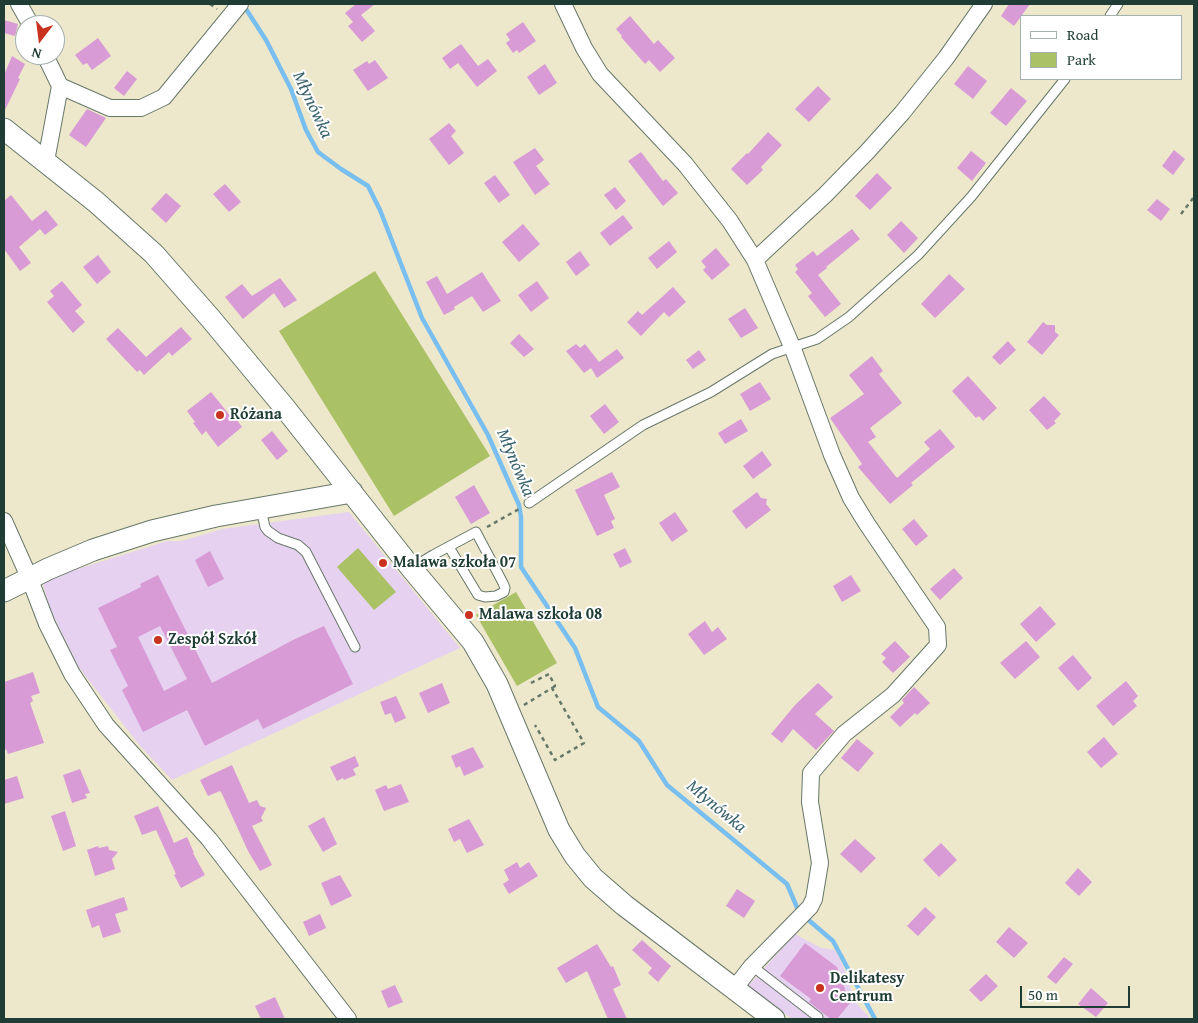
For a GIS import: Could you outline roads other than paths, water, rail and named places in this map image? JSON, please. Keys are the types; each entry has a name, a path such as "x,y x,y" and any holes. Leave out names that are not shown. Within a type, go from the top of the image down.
{"street":[{"path":"19,4 25,15"},
{"path":"60,86 110,108 141,108 164,97 240,4"},
{"path":"563,4 584,48 600,74 685,164 730,221 755,260 793,348 832,455 851,498 937,627 938,645 894,695 844,734 812,774 810,802 820,863 814,899 810,907 752,966 734,989"},
{"path":"755,260 832,188 902,113 946,58 984,4"},
{"path":"46,161 60,86 50,65"},
{"path":"4,129 96,202 154,254 212,319 473,642 497,684 521,710 559,830 575,856 592,878 624,905 774,1019"},
{"path":"4,591 29,577 92,550 152,530 184,522 352,492"},
{"path":"4,521 47,624 72,674 106,725 209,839 348,1019"}],"lane":[{"path":"1111,15 1118,4"},
{"path":"529,504 643,425 711,392 772,354 817,339 849,317 918,255 971,197 1064,80"},
{"path":"261,508 265,527 268,531 278,538 298,545 306,552 355,647"},
{"path":"412,568 449,547 476,532 503,583 504,592 486,598 478,595 449,547"},
{"path":"752,966 818,1017 818,1019"}],"waterway":[{"name":"Młynówka","path":"244,6 266,40 291,89 306,130 318,152 368,186 380,210 422,318 488,435 519,505 521,517 521,567 575,648 598,707 639,741 667,785 787,884 799,912"},
{"name":"Młynówka","path":"805,917 833,941 875,1019"}],"place":[{"name":"Różana","path":"220,415"},
{"name":"Malawa szkoła 07","path":"383,563"},
{"name":"Malawa szkoła 08","path":"469,615"},
{"name":"Zespół Szkół","path":"158,640"},
{"name":"Delikatesy Centrum","path":"820,988"}]}
